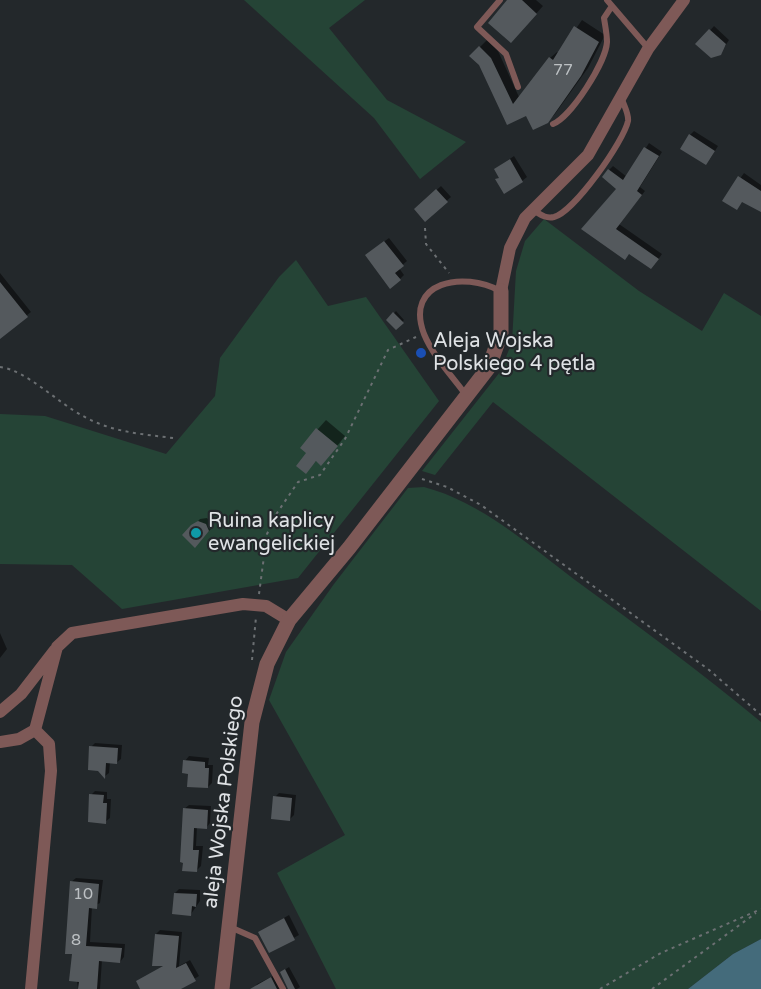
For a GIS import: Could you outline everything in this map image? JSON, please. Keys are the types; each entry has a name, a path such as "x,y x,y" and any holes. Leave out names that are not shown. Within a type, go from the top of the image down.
{"street":[{"name":"aleja Wojska Polskiego","path":"222,989 248,752 257,694 267,664 289,620 489,367 497,347 502,311 501,291 510,248 520,226 532,210 588,155 648,49 684,0"},
{"path":"0,712 21,694 57,647 72,633 230,605 257,603 275,610 289,620"},
{"path":"0,742 19,739 35,730 57,647"},
{"path":"31,989 51,771 49,744 35,730"}],"lane":[{"path":"501,0 477,27 506,54 518,87"},
{"path":"606,0 648,49"},
{"path":"553,124 561,120 587,86 605,51 607,41 603,18 612,6"},
{"path":"532,210 545,217 555,217 566,210 588,185 625,130 629,118 621,98"},
{"path":"467,396 424,334 422,311 425,300 441,285 453,280 479,281 501,291"},
{"path":"230,927 255,938 283,989"}],"path":[{"path":"425,228 426,244 449,272"},
{"path":"252,667 257,603 267,534 277,513 298,482 320,476 345,440 388,350 424,334"},
{"path":"0,367 23,375 57,402 117,431 173,438"},
{"path":"405,474 447,487 481,505 708,669 761,715"},
{"path":"600,989 661,953 761,910"},
{"path":"652,989 761,910"},
{"path":"609,984 610,989"}],"green space":[{"path":"244,0 365,0 329,28 387,100 466,142 420,179 374,118"},
{"path":"544,219 639,291 702,331 724,293 761,316 761,611 493,402 435,475 422,471 500,372 512,342 516,271 525,241"},
{"path":"296,260 328,306 366,297 439,401 298,578 122,609 72,565 0,564 0,414 45,416 166,454 215,396 220,358 279,277"},
{"path":"424,487 465,503 504,526 761,722 761,939 733,954 688,989 336,989 277,873 345,835 269,700 286,652 334,584 408,488"}],"water":[{"path":"761,939 761,989 688,989 733,954"}],"building":[{"path":"507,0 522,0 537,14 511,43 488,23"},
{"path":"574,26 599,42 581,76 548,123 533,130 526,116 507,125 479,65 469,56 479,46 491,58 513,104 549,57 553,60"},
{"path":"709,29 726,44 721,55 711,58 695,44"},
{"path":"689,134 715,151 706,165 680,149"},
{"path":"644,147 659,156 637,191 642,195 616,229 659,259 651,269 629,254 625,260 581,229 616,189 602,177 608,169 623,180"},
{"path":"510,159 523,182 504,194 495,179 499,178 494,169"},
{"path":"738,176 761,191 761,212 742,202 737,210 722,201"},
{"path":"436,189 448,202 425,222 414,209"},
{"path":"384,241 404,266 395,273 401,280 390,289 365,255"},
{"path":"0,282 28,317 0,339"},
{"path":"393,312 404,323 396,330 386,320"},
{"path":"316,428 338,446 321,466 316,461 306,474 296,466 306,453 300,448"},
{"name":"Ruina kaplicy ewangelickiej","path":"198,521 206,524 209,531 195,548 182,535"},
{"path":"89,746 118,748 117,764 106,763 105,779 98,771 88,770"},
{"path":"183,760 205,762 205,768 209,768 208,788 187,787 188,774 182,773"},
{"path":"89,794 104,795 103,803 107,803 106,824 88,822"},
{"path":"273,796 292,798 290,821 271,819"},
{"path":"183,808 208,810 207,829 194,828 193,850 199,850 197,872 182,871 183,863 180,862"},
{"path":"70,881 99,884 97,909 89,908 86,946 122,948 120,963 99,961 97,989 78,989 79,982 69,981 72,954 65,954"},
{"path":"174,893 197,894 196,907 192,906 191,916 172,914"},
{"path":"284,918 295,940 269,953 258,932"},
{"path":"155,934 179,936 176,968 186,963 196,981 181,989 140,989 136,981 163,966 152,966"},
{"path":"285,969 295,989 288,989 280,972"},
{"path":"271,977 277,989 250,989"}],"place":[{"name":"Aleja Wojska Polskiego 4 pętla","path":"421,353"},
{"name":"Ruina kaplicy ewangelickiej","path":"196,533"}]}
